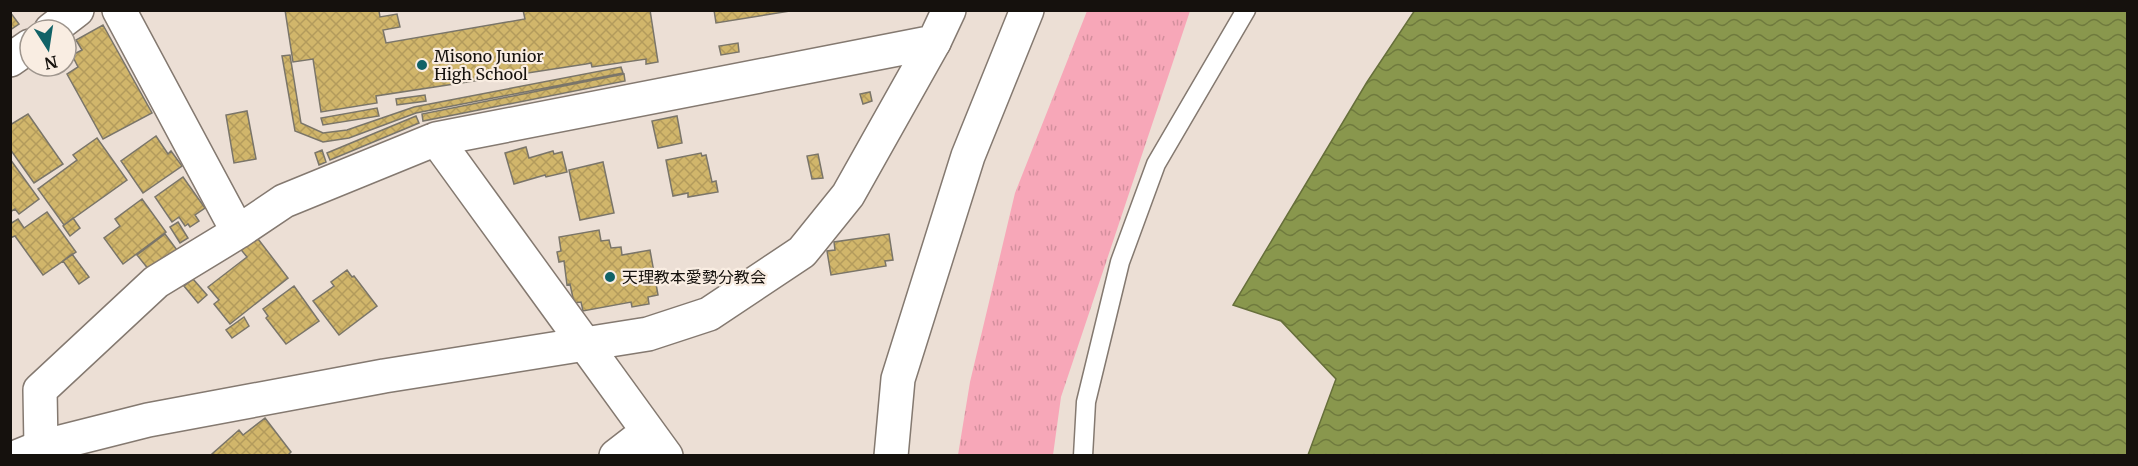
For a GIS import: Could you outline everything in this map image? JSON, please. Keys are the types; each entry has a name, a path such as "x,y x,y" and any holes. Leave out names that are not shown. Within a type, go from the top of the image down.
{"street":[{"path":"119,10 238,232"},
{"path":"934,42 436,139 284,201 156,282 40,390 30,451 148,420 384,376 648,334 709,314 802,252 848,195 934,42 949,10"},
{"path":"891,456 898,379 968,156 1027,10"},
{"path":"436,139 656,444 616,456"}],"lane":[{"path":"1083,456 1086,402 1120,262 1156,164 1245,10"}],"green space":[{"path":"1087,11 1190,11 1061,397 1053,455 958,455 970,382 1015,193"}],"water":[{"path":"1415,10 2127,11 2127,455 1308,455 1336,379 1281,321 1233,305 1367,82"}],"building":[{"path":"285,10 384,10 379,11 380,17 397,14 400,27 383,30 386,43 525,19 523,10 650,10 658,62 646,64 646,59 592,67 591,63 376,96 377,103 321,112 313,59 293,62"},
{"path":"714,10 796,10 716,23"},
{"path":"10,12 18,25 10,30"},
{"path":"103,25 152,113 103,139 69,78 78,78 78,52 82,50 78,39"},
{"path":"738,43 739,52 721,55 719,46"},
{"path":"290,55 301,123 323,133 347,130 414,107 621,67 623,73 416,113 349,138 323,142 295,131 282,56"},
{"path":"624,74 625,81 423,121 422,114"},
{"path":"870,92 872,101 863,104 860,94"},
{"path":"425,95 426,101 397,105 396,99"},
{"path":"377,108 379,116 323,125 321,118"},
{"path":"247,111 256,159 234,163 226,115"},
{"path":"28,114 63,164 34,183 10,149 10,125"},
{"path":"416,116 419,123 330,160 327,153"},
{"path":"677,116 682,143 658,148 652,121"},
{"path":"156,136 168,154 171,151 182,166 143,193 121,161"},
{"path":"97,138 127,180 64,225 38,189 77,160 73,155"},
{"path":"526,147 529,158 553,151 554,154 562,152 567,172 546,177 545,175 514,184 505,153"},
{"path":"322,150 326,162 319,165 315,153"},
{"path":"701,153 702,156 706,155 712,182 716,181 718,192 688,197 688,193 673,196 666,160"},
{"path":"818,154 823,178 812,179 807,156"},
{"path":"10,159 39,199 19,214 15,209 10,212"},
{"path":"603,162 614,213 580,220 569,170"},
{"path":"183,177 205,208 195,215 199,221 190,227 188,224 185,226 179,217 172,222 155,197"},
{"path":"142,199 166,232 123,264 104,238 120,226 115,219"},
{"path":"47,212 76,252 43,275 15,236 10,238 10,224 18,219 24,228"},
{"path":"73,218 80,228 70,236 63,226"},
{"path":"178,222 188,238 180,243 170,227"},
{"name":"天理教本愛勢分教会","path":"599,230 601,241 609,240 611,248 621,247 622,255 650,250 658,295 648,297 649,304 632,307 631,302 583,311 581,302 574,303 570,284 567,285 564,261 559,262 557,252 561,251 559,237"},
{"path":"165,234 177,250 149,270 137,255"},
{"path":"889,234 893,260 885,261 886,266 831,275 827,251 835,250 834,242"},
{"path":"255,235 288,278 230,324 214,304 219,300 208,287 247,257 238,246"},
{"path":"72,254 89,277 79,284 63,261"},
{"path":"347,270 377,306 339,335 313,301 334,286 331,282"},
{"path":"193,279 207,295 198,303 184,286"},
{"path":"294,286 319,321 286,344 266,318 268,316 263,309"},
{"path":"244,317 249,326 232,338 226,330"},
{"path":"265,418 291,452 287,456 213,456 212,454 239,430 243,435"}],"place":[{"name":"Misono Junior High School","path":"422,65"},
{"name":"天理教本愛勢分教会","path":"610,277"}]}
